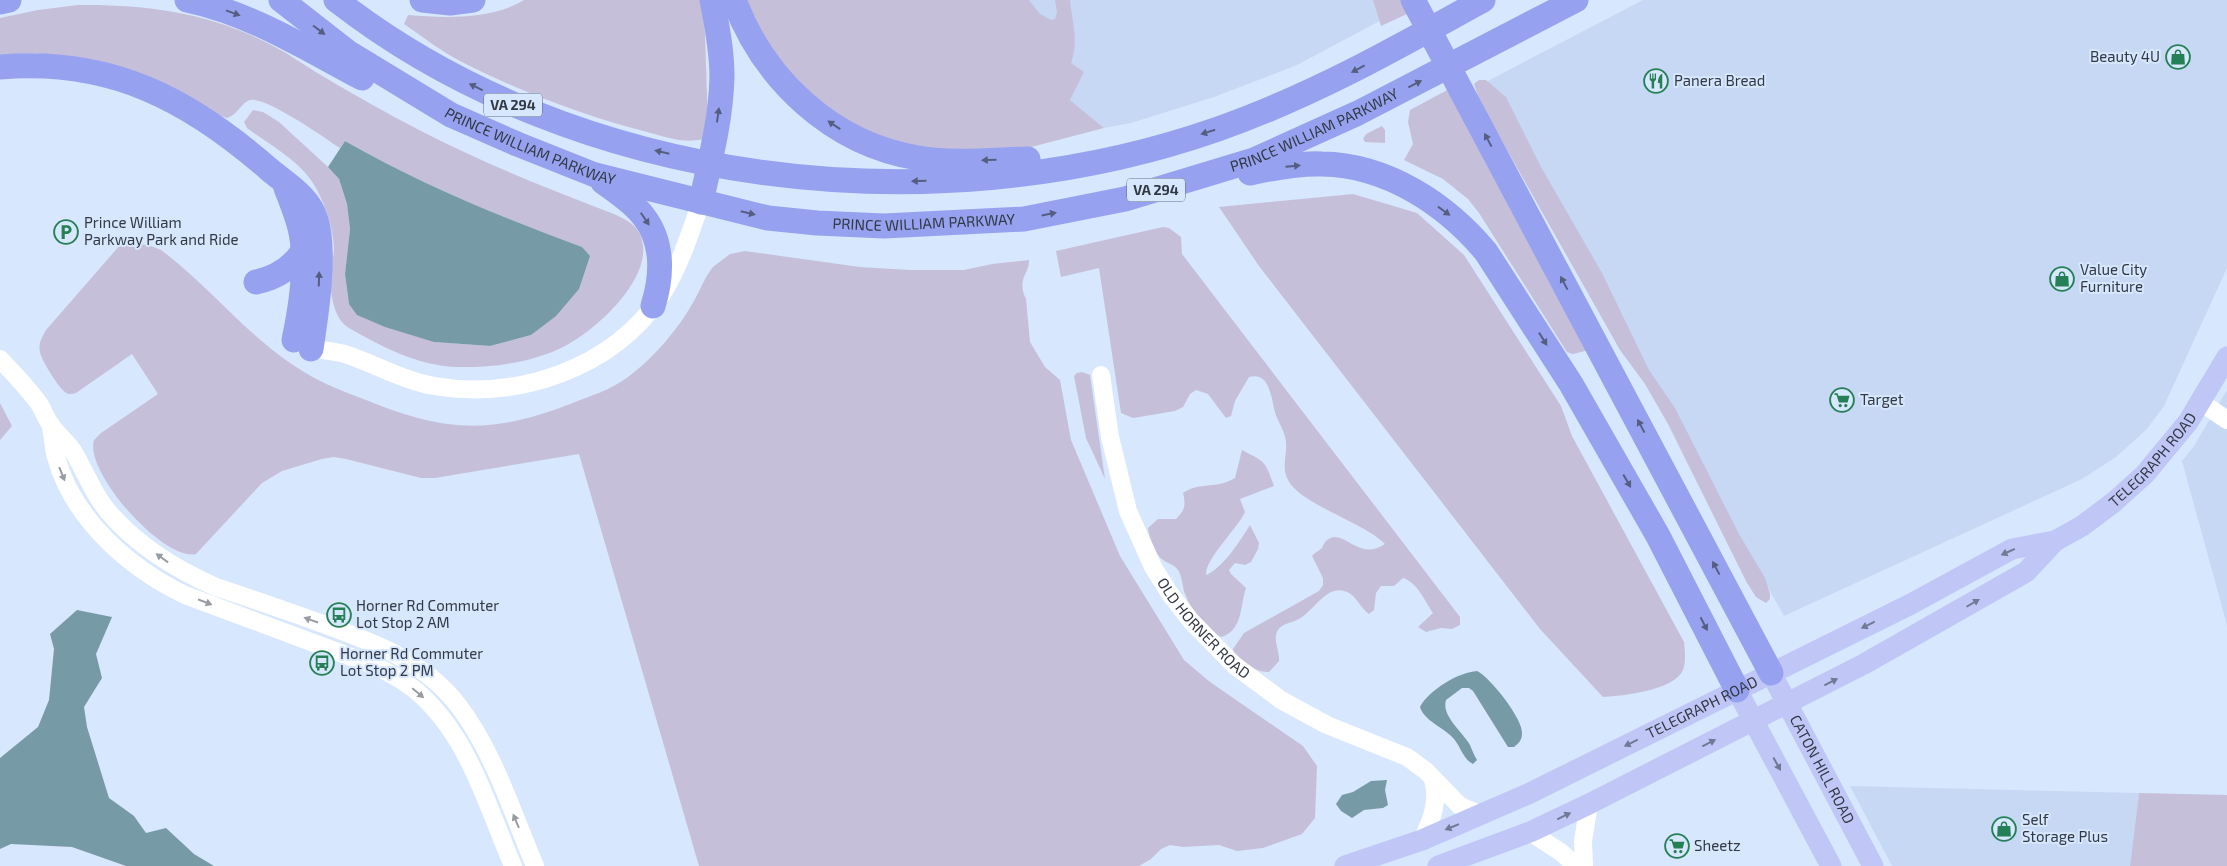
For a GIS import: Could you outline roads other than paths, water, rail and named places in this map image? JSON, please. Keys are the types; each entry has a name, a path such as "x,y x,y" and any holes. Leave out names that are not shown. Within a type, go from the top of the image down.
{"highway":[{"path":"0,2 9,0"},
{"path":"187,0 233,13 260,24 377,86 451,115"},
{"name":"PRINCE WILLIAM PARKWAY","path":"280,0 349,53 451,115 516,144 595,175 768,218 817,223 884,226 1024,219 1125,199 1254,160 1302,140 1358,113 1576,0"},
{"name":"PRINCE WILLIAM PARKWAY","path":"336,0 412,53 457,78 504,101 600,136 710,163 764,172 841,180 895,182 1002,177 1054,170 1126,156 1219,129 1282,104 1351,72 1483,0"},
{"path":"422,0 450,3 473,0"},
{"path":"701,202 719,113 722,77 721,53 712,0"},
{"path":"734,0 754,44 770,69 790,91 812,111 836,127 868,144 917,158 959,161 1126,156"},
{"path":"1413,0 1771,673"},
{"path":"1416,37 1460,0"},
{"path":"0,67 58,66 89,70 119,78 157,92 207,121 301,196 312,209 316,220 320,254 305,333"},
{"path":"1125,199 1280,167 1322,164 1344,166 1387,178 1407,186 1451,216 1471,234 1486,252 1571,384 1658,536 1737,690"},
{"path":"595,175 634,206 645,217 654,234 661,269 659,287 653,306"},
{"path":"283,181 300,229 303,251 305,333"},
{"path":"256,282 289,268 297,261 303,251"}],"main road":[{"name":"TELEGRAPH ROAD","path":"1438,866 1530,832 1589,804 1787,704 1912,638 2026,572 2055,541 2082,526 2114,502 2145,474 2171,445 2202,403 2227,357"},
{"name":"TELEGRAPH ROAD","path":"1345,866 1381,860 1422,840 1482,815 1911,604 2012,549 2055,541"},
{"name":"CATON HILL ROAD","path":"1771,673 1873,866"},
{"path":"1737,690 1831,866"}],"street":[{"path":"305,333 345,354 401,377 432,386 474,389 504,388 556,375 601,354 624,339 653,306 677,265 701,202"},
{"path":"0,359 32,395 51,426 69,444 88,480 111,515 138,540 174,567 216,587 385,648 417,667 444,690 465,716 482,744 535,866"},
{"name":"OLD HORNER ROAD","path":"1101,375 1110,437 1128,511 1154,567 1170,594 1191,622 1234,665 1281,700 1327,725 1406,757 1421,767 1460,806 1482,815"},
{"path":"2202,403 2227,420"},
{"path":"51,426 56,458 64,480 80,508 111,545 139,566 172,588 185,594 378,667 422,695 444,719 465,752 513,866"},
{"path":"1422,840 1435,806 1436,792 1433,779"},
{"path":"1584,866 1583,841 1589,804"},
{"path":"1530,832 1562,852 1576,866"}],"place":[{"name":"Beauty 4U","path":"2178,57"},
{"name":"Panera Bread","path":"1656,81"},
{"name":"Prince William Parkway Park and Ride","path":"66,232"},
{"name":"Value City Furniture","path":"2062,279"},
{"name":"Target","path":"1842,400"},
{"name":"Horner Rd Commuter Lot Stop 2 AM","path":"339,615"},
{"name":"Horner Rd Commuter Lot Stop 2 PM","path":"322,663"},
{"name":"Self Storage Plus","path":"2004,829"},
{"name":"Sheetz","path":"1677,846"}]}
